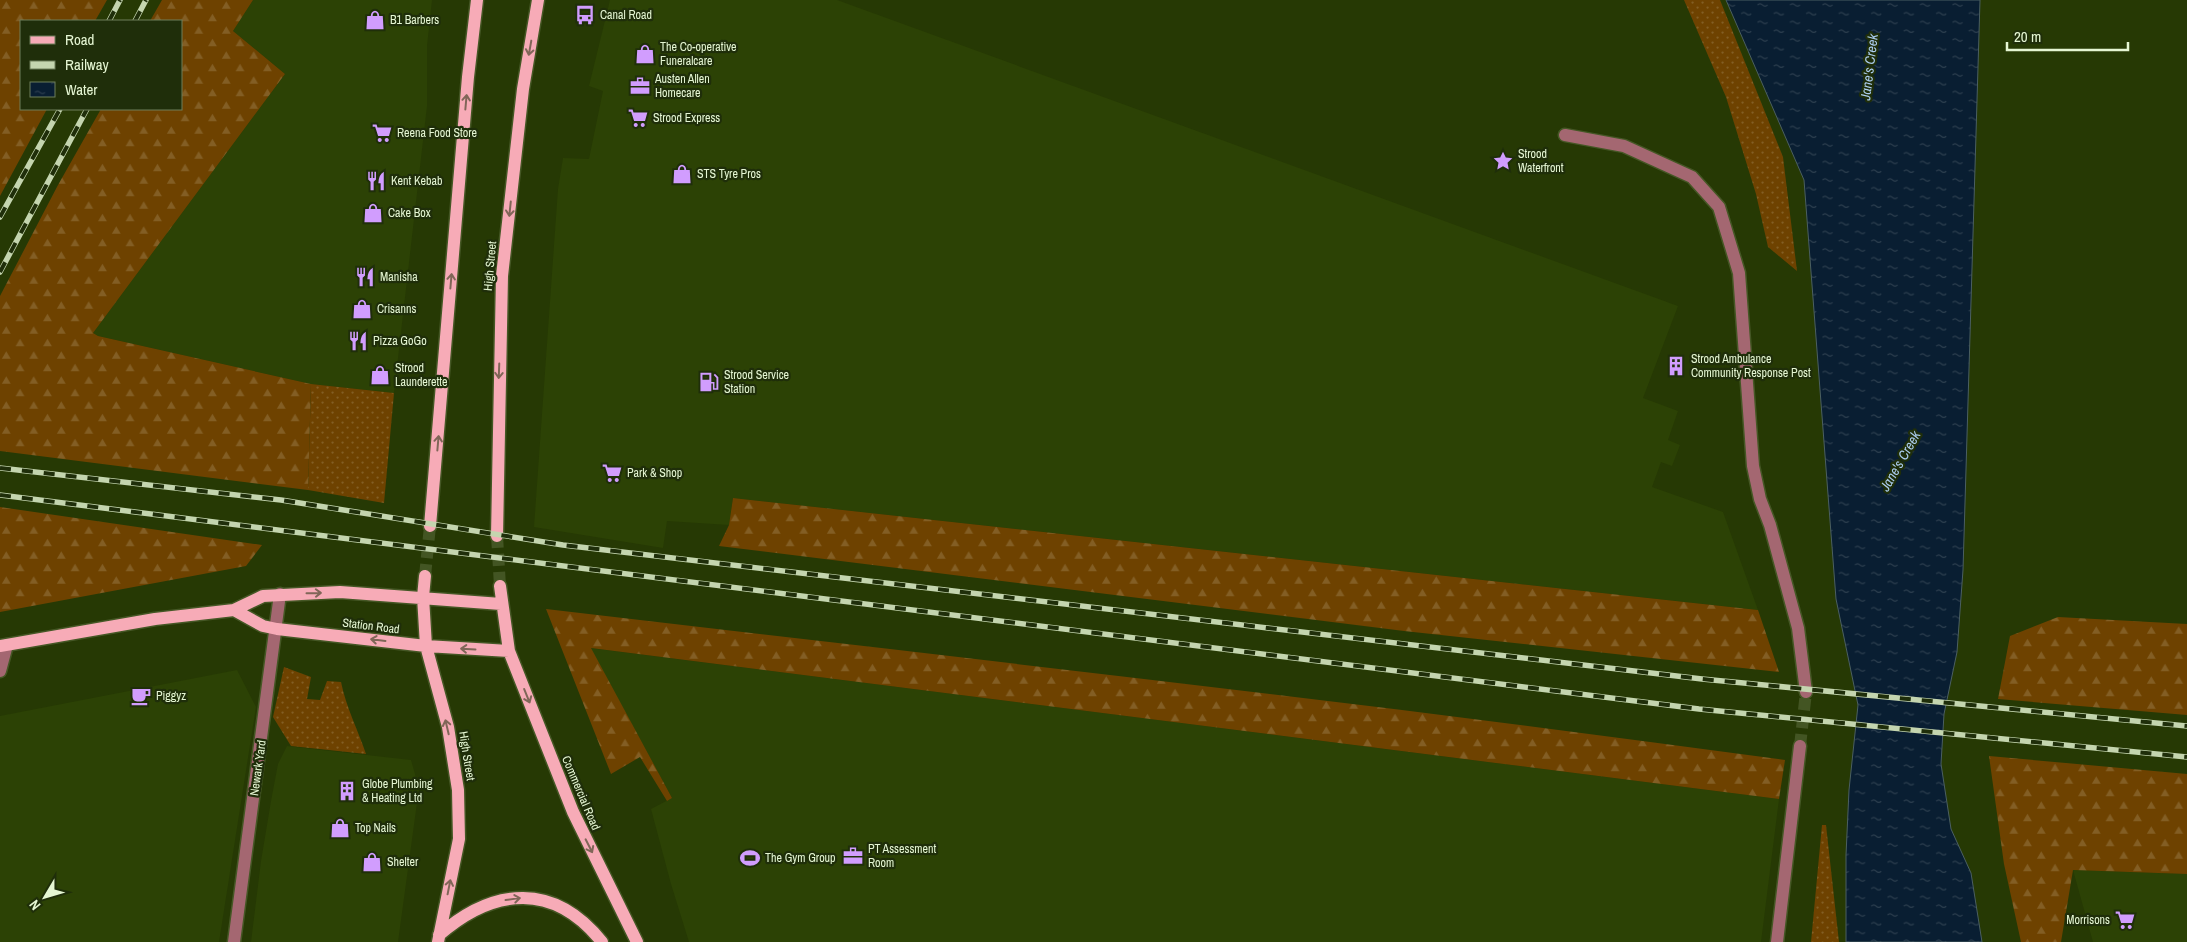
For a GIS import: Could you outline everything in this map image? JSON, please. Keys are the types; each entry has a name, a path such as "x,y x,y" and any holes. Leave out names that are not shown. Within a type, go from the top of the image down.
{"main road":[{"path":"430,526 468,77 477,0"},
{"name":"High Street","path":"497,536 502,276 523,89 538,0"},
{"name":"High Street","path":"425,576 423,597 426,646 448,728 458,790 459,839 439,939"},
{"path":"500,586 509,651"},
{"path":"4,646 156,619 234,610 264,596 280,594 340,592 502,604"},
{"name":"Station Road","path":"234,610 263,626 277,629 426,646 509,651"},
{"name":"Commercial Road","path":"509,651 577,821 637,942"},
{"path":"439,939 451,925 473,912 497,902 522,897 549,902 572,912 588,925 602,942"}],"street":[{"path":"1565,135 1624,146 1692,177 1719,207 1739,273 1753,466 1760,499 1770,525 1798,628 1806,692"},
{"name":"Newark Yard","path":"234,942 277,629 280,594"},
{"path":"0,670 4,646"},
{"path":"1777,942 1800,746"}],"shaded area":[{"path":"253,0 432,0 427,46 427,106 394,393 311,384 98,336 93,333 285,74 233,31"},
{"path":"610,0 837,0 1678,306 1643,398 1678,411 1668,440 1680,445 1672,466 1661,462 1652,487 1723,512 1758,610 733,498 729,525 667,521 663,548 534,527 558,189 563,158 589,159 603,91 589,86"},
{"path":"590,648 1779,799 1761,942 689,942 651,809 672,798"},
{"path":"237,670 256,707 219,942 0,942 0,716"},
{"path":"287,746 411,760 419,788 398,942 251,942 271,801 278,764"},
{"name":"Morrisons","path":"2073,870 2187,874 2187,942 2093,942"}],"green space":[{"path":"0,0 107,0 96,20 20,20 20,110 46,110 0,196"},
{"path":"162,0 253,0 233,31 285,74 93,333 98,336 311,384 308,490 0,451 0,296 58,185 100,110 182,110 182,20 151,20"},
{"path":"1684,0 1720,0 1783,157 1797,271 1768,247 1756,194 1726,97"},
{"path":"311,384 394,393 384,503 308,490"},
{"path":"733,498 1758,610 1779,672 1404,631 719,546 729,525"},
{"path":"0,507 262,545 246,566 0,612"},
{"path":"546,609 1166,681 1476,719 1785,760 1779,799 591,648 672,798 667,801 640,757 611,774"},
{"path":"2058,617 2187,624 2187,715 1998,699 2010,636"},
{"path":"284,667 311,677 307,699 320,700 327,681 341,682 366,754 291,746 273,717"},
{"path":"1989,756 2187,774 2187,874 2073,870 2061,942 2021,942 2004,864"},
{"path":"1822,825 1826,825 1839,942 1811,942"}],"water":[{"name":"Jane's Creek","path":"1726,0 1980,0 1963,570 1957,652 1944,714 1941,764 1951,829 1971,873 1982,942 1846,942 1846,855 1849,790 1858,705 1836,599 1804,180"}],"tunnel":[{"path":"425,576 430,526"},
{"path":"497,536 500,586"},
{"path":"1800,746 1806,692"}],"railway":[{"path":"110,20 120,0"},
{"path":"136,20 146,0"},
{"path":"0,217 59,110"},
{"path":"0,272 86,110"},
{"path":"0,468 281,500 563,545 1702,679 2187,726"},
{"path":"0,495 1699,709 2187,757"}],"place":[{"name":"Canal Road","path":"585,15"},
{"name":"B1 Barbers","path":"375,20"},
{"name":"The Co-operative Funeralcare","path":"645,54"},
{"name":"Austen Allen Homecare","path":"640,86"},
{"name":"Strood Express","path":"638,118"},
{"name":"Reena Food Store","path":"382,133"},
{"name":"Strood Waterfront","path":"1503,161"},
{"name":"STS Tyre Pros","path":"682,174"},
{"name":"Kent Kebab","path":"376,181"},
{"name":"Cake Box","path":"373,213"},
{"name":"Manisha","path":"365,277"},
{"name":"Crisanns","path":"362,309"},
{"name":"Pizza GoGo","path":"358,341"},
{"name":"Strood Ambulance Community Response Post","path":"1676,366"},
{"name":"Strood Launderette","path":"380,375"},
{"name":"Strood Service Station","path":"709,382"},
{"name":"Park & Shop","path":"612,473"},
{"name":"Piggyz","path":"141,696"},
{"name":"Globe Plumbing & Heating Ltd","path":"347,791"},
{"name":"Top Nails","path":"340,828"},
{"name":"PT Assessment Room","path":"853,856"},
{"name":"The Gym Group","path":"750,858"},
{"name":"Shelter","path":"372,862"},
{"name":"Morrisons","path":"2125,920"}]}
